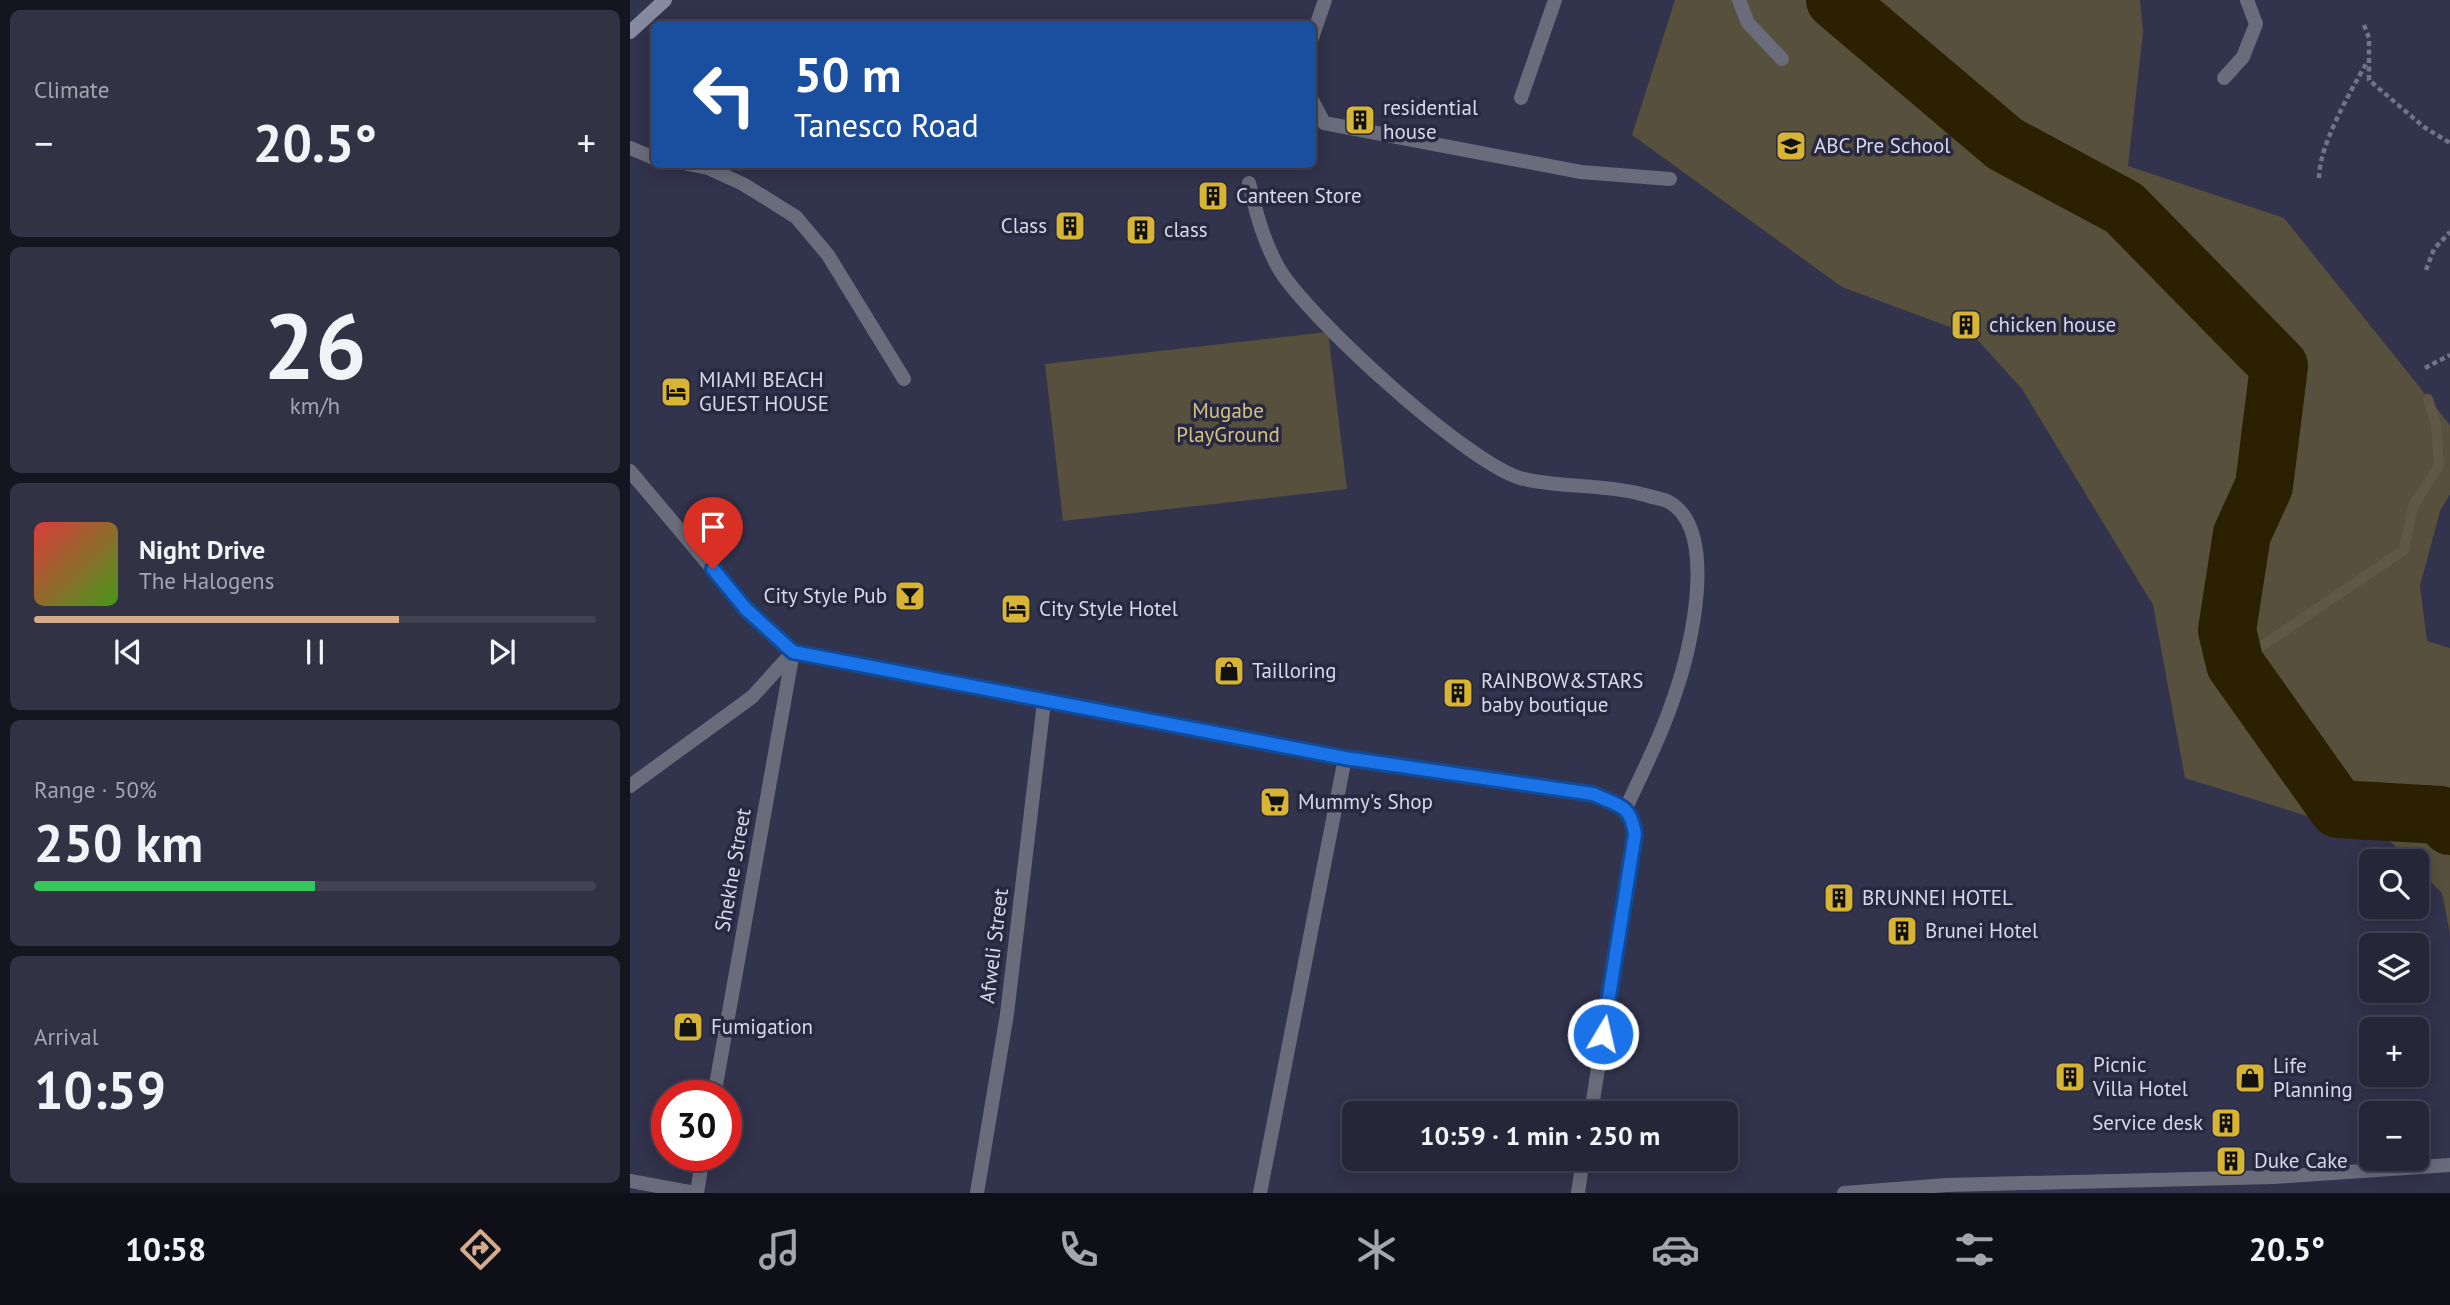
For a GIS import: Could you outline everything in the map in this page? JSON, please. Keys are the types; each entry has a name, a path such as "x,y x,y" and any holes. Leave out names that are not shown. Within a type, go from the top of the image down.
{"main road":[{"path":"630,32 665,0"}],"street":[{"path":"1316,26 1325,0"},
{"path":"1521,98 1555,0"},
{"path":"1739,0 1748,23 1782,59"},
{"path":"2224,78 2243,57 2256,24 2247,0"},
{"path":"1316,108 1324,123 1581,172 1670,179"},
{"path":"630,148 651,157"},
{"path":"708,168 743,184 796,217 828,256 904,379"},
{"path":"1249,183 1260,228 1279,270 1318,315 1394,388 1444,431 1492,466 1522,479 1621,488 1669,502 1686,518 1696,545 1698,596 1678,688 1661,733 1626,808"},
{"path":"630,471 746,609 793,652 1345,758 1593,794 1626,808 1633,820 1635,834 1593,1101"},
{"path":"630,786 751,697 793,652"},
{"name":"Shekhe Street","path":"717,1080 793,652"},
{"name":"Afweli Street","path":"977,1193 1007,1014 1044,702"},
{"path":"1260,1193 1345,758"},
{"path":"1844,1193 2274,1177 2450,1165"},
{"path":"630,1181 696,1193 700,1171"},
{"path":"1578,1193 1581,1171"}],"path":[{"path":"2364,25 2369,38 2369,80 2424,127 2450,143"},
{"path":"2319,178 2319,161 2347,99 2367,64"},
{"path":"2426,270 2434,249 2450,232"},
{"path":"2425,368 2450,355"}],"green space":[{"path":"1675,0 2140,0 2143,32 2128,166 2284,218 2450,425 2450,494 2440,511 2420,586 2427,641 2450,648 2450,934 2442,893 2429,880 2429,849 2398,849 2391,842 2185,778 2153,605 2022,389 1974,336 1842,287 1632,135"},
{"name":"Mugabe PlayGround","path":"1328,332 1347,489 1063,521 1045,364"}],"waterway":[{"path":"1835,0 2005,144 2124,208 2279,366 2264,486 2242,534 2227,630 2235,664 2338,809 2440,815 2450,826"},
{"path":"2235,664 2404,550 2413,506 2439,466 2436,424 2428,399"}],"place":[{"name":"residential house","path":"1360,120"},
{"name":"ABC Pre School","path":"1791,146"},
{"name":"Canteen Store","path":"1213,196"},
{"name":"Class","path":"1070,226"},
{"name":"class","path":"1141,230"},
{"name":"chicken house","path":"1966,325"},
{"name":"MIAMI BEACH GUEST HOUSE","path":"676,392"},
{"name":"City Style Pub","path":"910,596"},
{"name":"City Style Hotel","path":"1016,609"},
{"name":"Tailloring","path":"1229,671"},
{"name":"RAINBOW&STARS baby boutique","path":"1458,693"},
{"name":"Mummy's Shop","path":"1275,802"},
{"name":"BRUNNEI HOTEL","path":"1839,898"},
{"name":"Brunei Hotel","path":"1902,931"},
{"name":"Fumigation","path":"688,1027"},
{"name":"Picnic Villa Hotel","path":"2070,1077"},
{"name":"Life Planning","path":"2250,1078"},
{"name":"Service desk","path":"2226,1123"},
{"name":"Duke Cake","path":"2231,1161"}],"route":[{"path":"713,569 746,609 793,652 1345,758 1593,794 1626,808 1633,820 1635,834 1603,1034"}]}
